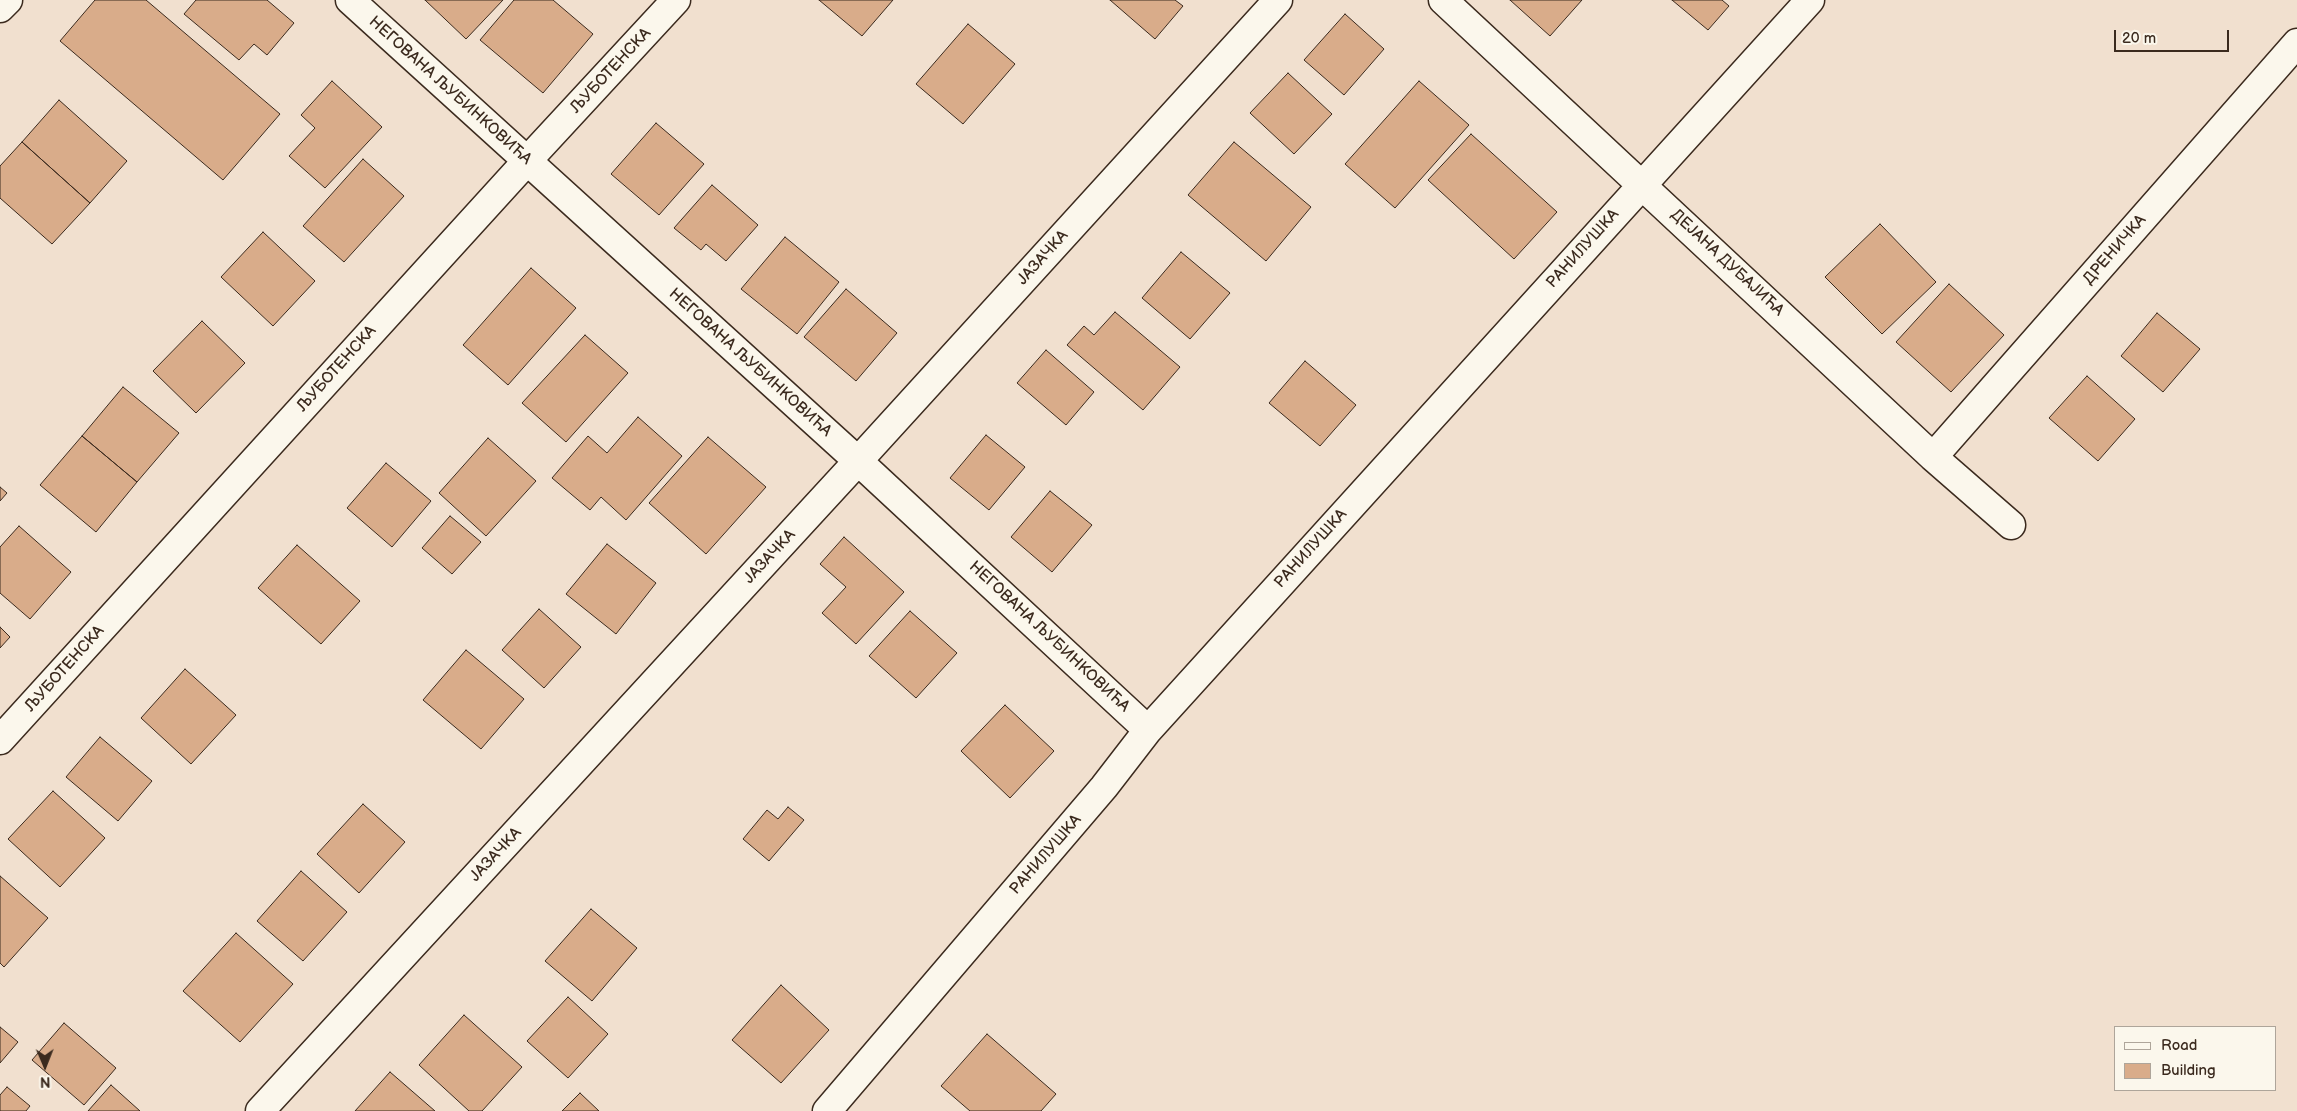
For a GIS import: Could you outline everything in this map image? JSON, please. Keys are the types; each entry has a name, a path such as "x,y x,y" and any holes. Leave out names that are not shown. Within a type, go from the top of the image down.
{"street":[{"path":"0,8 8,0"},
{"name":"НЕГОВАНА ЉУБИНКОВИЋА","path":"350,0 858,461 1148,730"},
{"name":"ЉУБОТЕНСКА","path":"0,740 676,0"},
{"name":"ЈАЗАЧКА","path":"260,1111 858,461 1278,0"},
{"name":"ДЕЈАНА ДУБАЈИЋА","path":"1443,0 1642,183 1934,457 2011,525"},
{"name":"РАНИЛУШКА","path":"827,1111 1104,787 1148,730 1642,183 1810,0"},
{"name":"ДРЕНИЧКА","path":"1934,457 2297,42"}],"building":[{"path":"95,0 146,0 280,114 223,180 60,41"},
{"path":"196,0 267,0 294,23 267,55 254,44 239,60 184,14"},
{"path":"425,0 503,0 466,39"},
{"path":"514,0 553,0 593,34 543,93 480,40"},
{"path":"819,0 893,0 862,36"},
{"path":"1110,0 1175,0 1183,6 1155,39"},
{"path":"1510,0 1582,0 1550,36"},
{"path":"1672,0 1722,0 1729,6 1708,30"},
{"path":"1345,14 1384,49 1344,95 1304,60"},
{"path":"968,24 1015,64 963,124 916,84"},
{"path":"1288,73 1332,114 1294,154 1250,113"},
{"path":"332,81 382,127 325,188 289,156 315,128 301,115"},
{"path":"1419,81 1469,125 1395,208 1345,164"},
{"path":"59,100 127,161 90,203 22,142"},
{"path":"656,123 704,164 659,215 611,174"},
{"path":"1471,134 1557,212 1514,259 1428,180"},
{"path":"22,142 90,203 52,244 0,198 0,166"},
{"path":"1234,142 1311,207 1266,261 1188,195"},
{"path":"363,159 404,196 344,262 303,226"},
{"path":"712,185 758,225 726,261 706,244 701,250 674,228"},
{"path":"1880,224 1936,282 1882,334 1825,277"},
{"path":"263,232 315,281 273,326 221,277"},
{"path":"785,237 839,282 797,334 741,289"},
{"path":"1181,252 1230,293 1190,339 1142,298"},
{"path":"531,268 576,308 508,385 463,345"},
{"path":"1949,284 2004,335 1951,392 1896,342"},
{"path":"846,289 897,333 856,381 804,337"},
{"path":"1115,312 1180,367 1143,410 1067,345 1084,326 1094,335"},
{"path":"2157,313 2200,349 2163,392 2121,356"},
{"path":"202,321 245,363 196,413 153,371"},
{"path":"585,335 628,373 566,442 522,403"},
{"path":"1046,350 1094,392 1066,425 1017,383"},
{"path":"1305,361 1356,405 1320,446 1269,403"},
{"path":"2087,376 2135,419 2098,461 2049,418"},
{"path":"123,387 179,433 137,482 82,436"},
{"path":"638,417 682,456 626,520 601,497 590,510 552,478 588,436 607,453"},
{"path":"986,435 1025,467 989,510 950,478"},
{"path":"82,436 137,482 96,532 40,485"},
{"path":"708,437 766,487 706,554 649,503"},
{"path":"488,438 536,481 486,536 439,493"},
{"path":"386,463 431,501 392,547 347,508"},
{"path":"0,487 7,493 0,501"},
{"path":"1050,491 1092,525 1052,572 1011,537"},
{"path":"450,516 481,542 452,574 422,548"},
{"path":"19,526 71,572 30,619 0,593 0,547"},
{"path":"844,537 904,592 856,644 822,613 846,587 820,564"},
{"path":"607,544 656,583 616,634 566,594"},
{"path":"297,545 360,601 321,644 258,588"},
{"path":"539,609 581,647 544,688 502,650"},
{"path":"910,611 957,653 916,698 869,656"},
{"path":"0,627 10,637 0,648"},
{"path":"466,650 524,699 481,749 423,700"},
{"path":"185,669 236,715 191,764 141,718"},
{"path":"1005,705 1054,751 1010,798 961,751"},
{"path":"100,737 152,781 118,821 66,777"},
{"path":"53,791 105,838 60,887 8,839"},
{"path":"363,804 405,842 359,893 317,854"},
{"path":"788,807 804,820 769,861 743,839 767,810 778,819"},
{"path":"301,871 347,912 303,961 257,921"},
{"path":"0,876 48,918 4,967 0,963"},
{"path":"591,909 637,948 592,1001 545,961"},
{"path":"236,933 293,984 240,1042 183,991"},
{"path":"781,985 829,1030 781,1083 732,1040"},
{"path":"568,997 608,1034 568,1078 527,1041"},
{"path":"464,1015 522,1067 482,1111 469,1111 419,1065"},
{"path":"64,1023 116,1068 84,1105 32,1060"},
{"path":"0,1027 18,1042 0,1063"},
{"path":"987,1034 1056,1094 1041,1111 970,1111 941,1086"},
{"path":"390,1072 435,1111 355,1111"},
{"path":"111,1085 140,1111 88,1111"},
{"path":"7,1087 30,1106 26,1111 0,1111 0,1095"},
{"path":"580,1093 599,1111 562,1111"}]}
